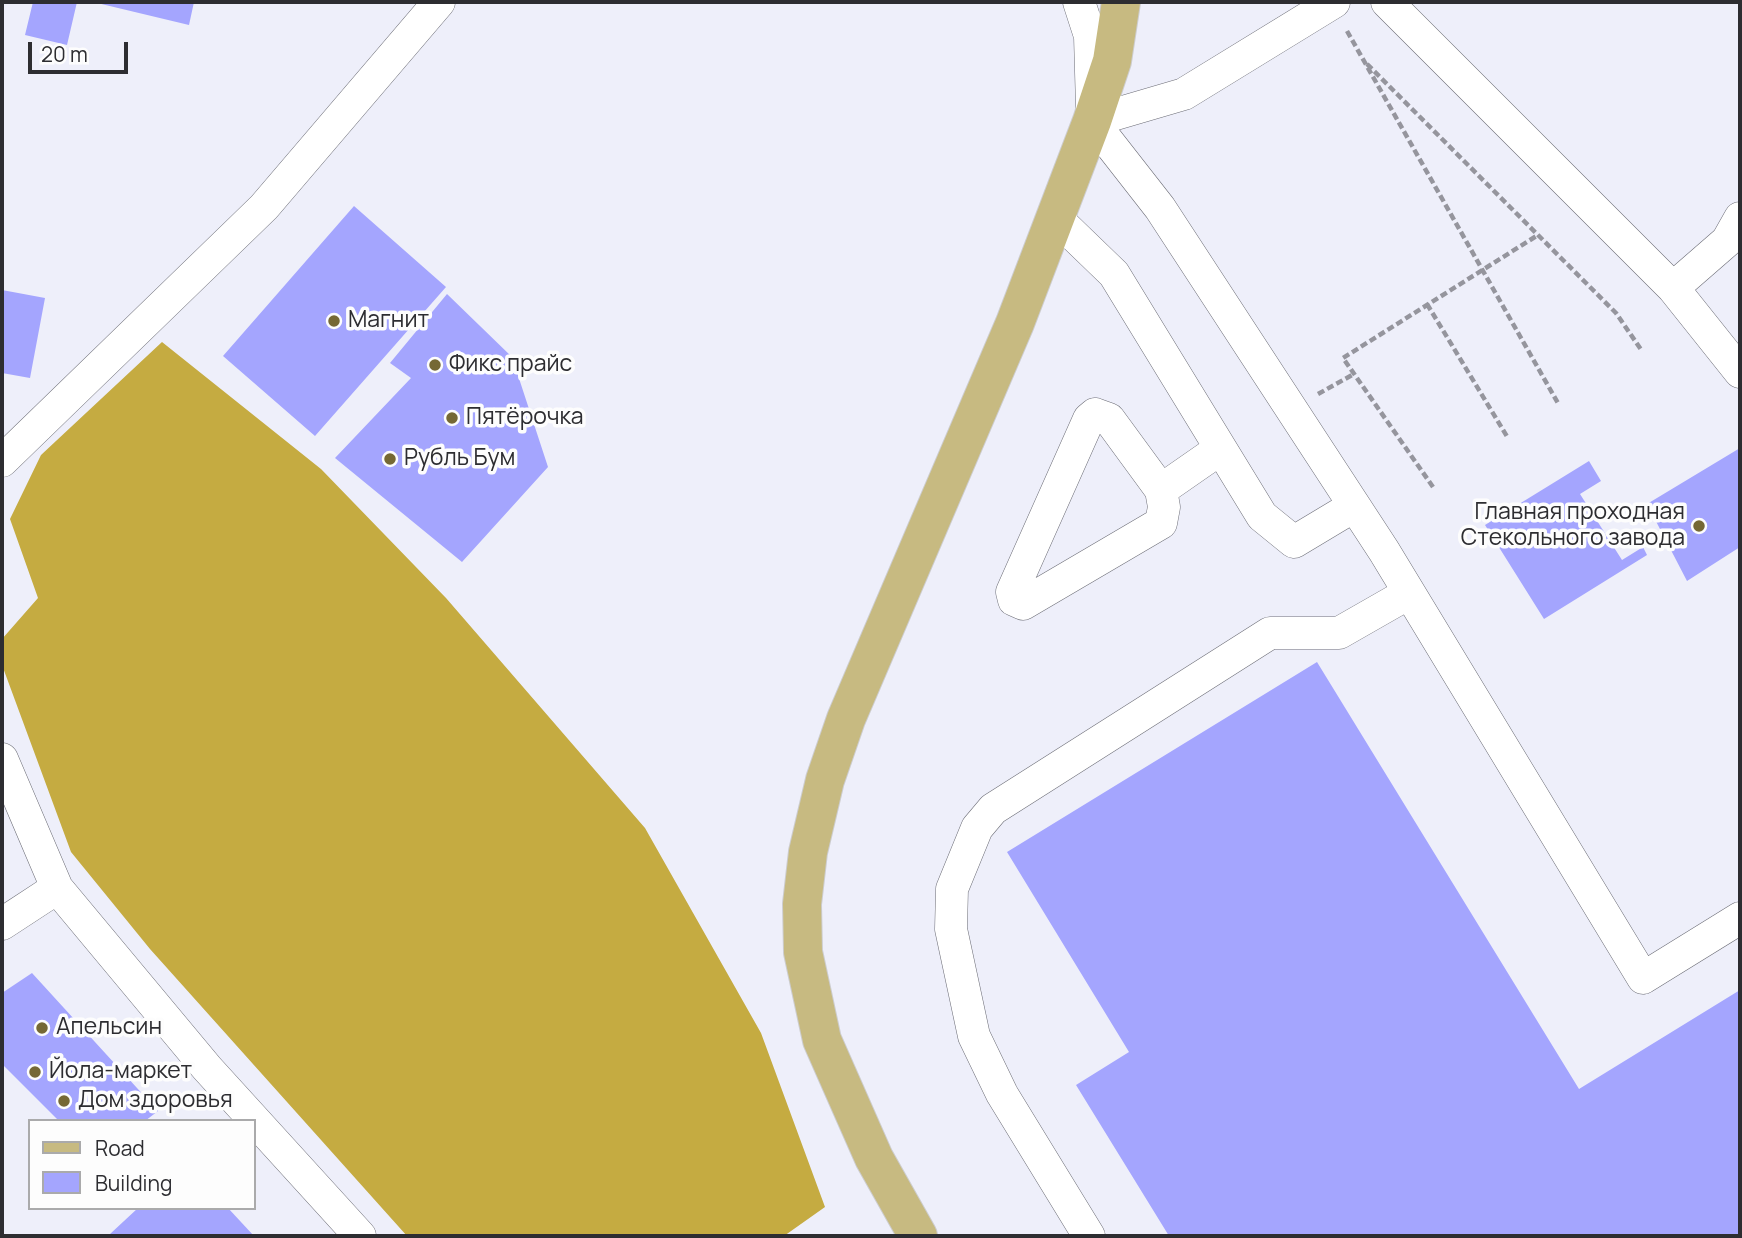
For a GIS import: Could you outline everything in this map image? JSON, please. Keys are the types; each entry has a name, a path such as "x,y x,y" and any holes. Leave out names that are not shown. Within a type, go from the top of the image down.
{"main road":[{"path":"918,1236 874,1158 822,1040 803,952 802,904 808,852 825,780 865,671 1015,323 1092,121 1112,61 1121,2"}],"street":[{"path":"2,461 264,207 439,2"},
{"path":"1079,2 1090,36 1092,121 1160,208 1354,506 1643,978 1740,918"},
{"path":"1387,2 1673,288 1740,372"},
{"path":"1092,121 1184,93 1316,6"},
{"path":"1056,218 1114,274 1262,516 1294,542 1354,506"},
{"path":"1673,288 1727,241 1740,218"},
{"path":"1095,414 1109,418 1161,490 1164,507 1161,523 1023,604 1014,600 1012,592 1089,419 1095,414"},
{"path":"1161,490 1220,449"},
{"path":"1089,1236 1002,1094 974,1036 951,929 952,889 977,828 993,809 1270,633 1339,633 1409,593"},
{"path":"2,759 57,888 207,1068 253,1119"},
{"path":"2,925 57,888"},
{"path":"256,1122 360,1236"}],"path":[{"path":"1316,6 1362,58 1616,313 1642,351"},
{"path":"1362,58 1559,405"},
{"path":"1433,487 1343,358 1538,235"},
{"path":"1427,304 1508,438"},
{"path":"1291,410 1354,374"}],"shaded area":[{"path":"162,342 321,469 446,598 645,828 761,1033 825,1207 784,1236 407,1236 150,949 71,852 2,665 2,639 38,598 10,519 41,455"}],"building":[{"path":"33,2 77,2 67,45 25,35"},
{"path":"93,2 194,2 189,25"},
{"name":"Магнит","path":"354,206 446,287 315,436 223,356"},
{"path":"2,290 45,298 30,378 2,373"},
{"name":"Пятёрочка","path":"447,294 512,357 548,467 462,562 335,458 411,378 390,363"},
{"name":"Главная проходная Стекольного завода","path":"1740,448 1740,547 1687,581 1647,504"},
{"path":"1589,461 1601,481 1580,494 1622,560 1643,547 1647,555 1544,619 1485,525"},
{"path":"1317,662 1579,1089 1740,990 1740,1236 1169,1236 1076,1085 1129,1052 1007,852"},
{"name":"Апельсин","path":"32,973 158,1111 148,1119 57,1119 2,1064 2,993"},
{"path":"136,1210 230,1210 254,1236 112,1236 110,1234"}],"place":[{"name":"Магнит","path":"334,321"},
{"name":"Фикс прайс","path":"435,365"},
{"name":"Пятёрочка","path":"452,418"},
{"name":"Рубль Бум","path":"390,459"},
{"name":"Главная проходная Стекольного завода","path":"1699,526"},
{"name":"Апельсин","path":"42,1028"},
{"name":"Йола-маркет","path":"35,1072"},
{"name":"Дом здоровья","path":"64,1101"}]}
